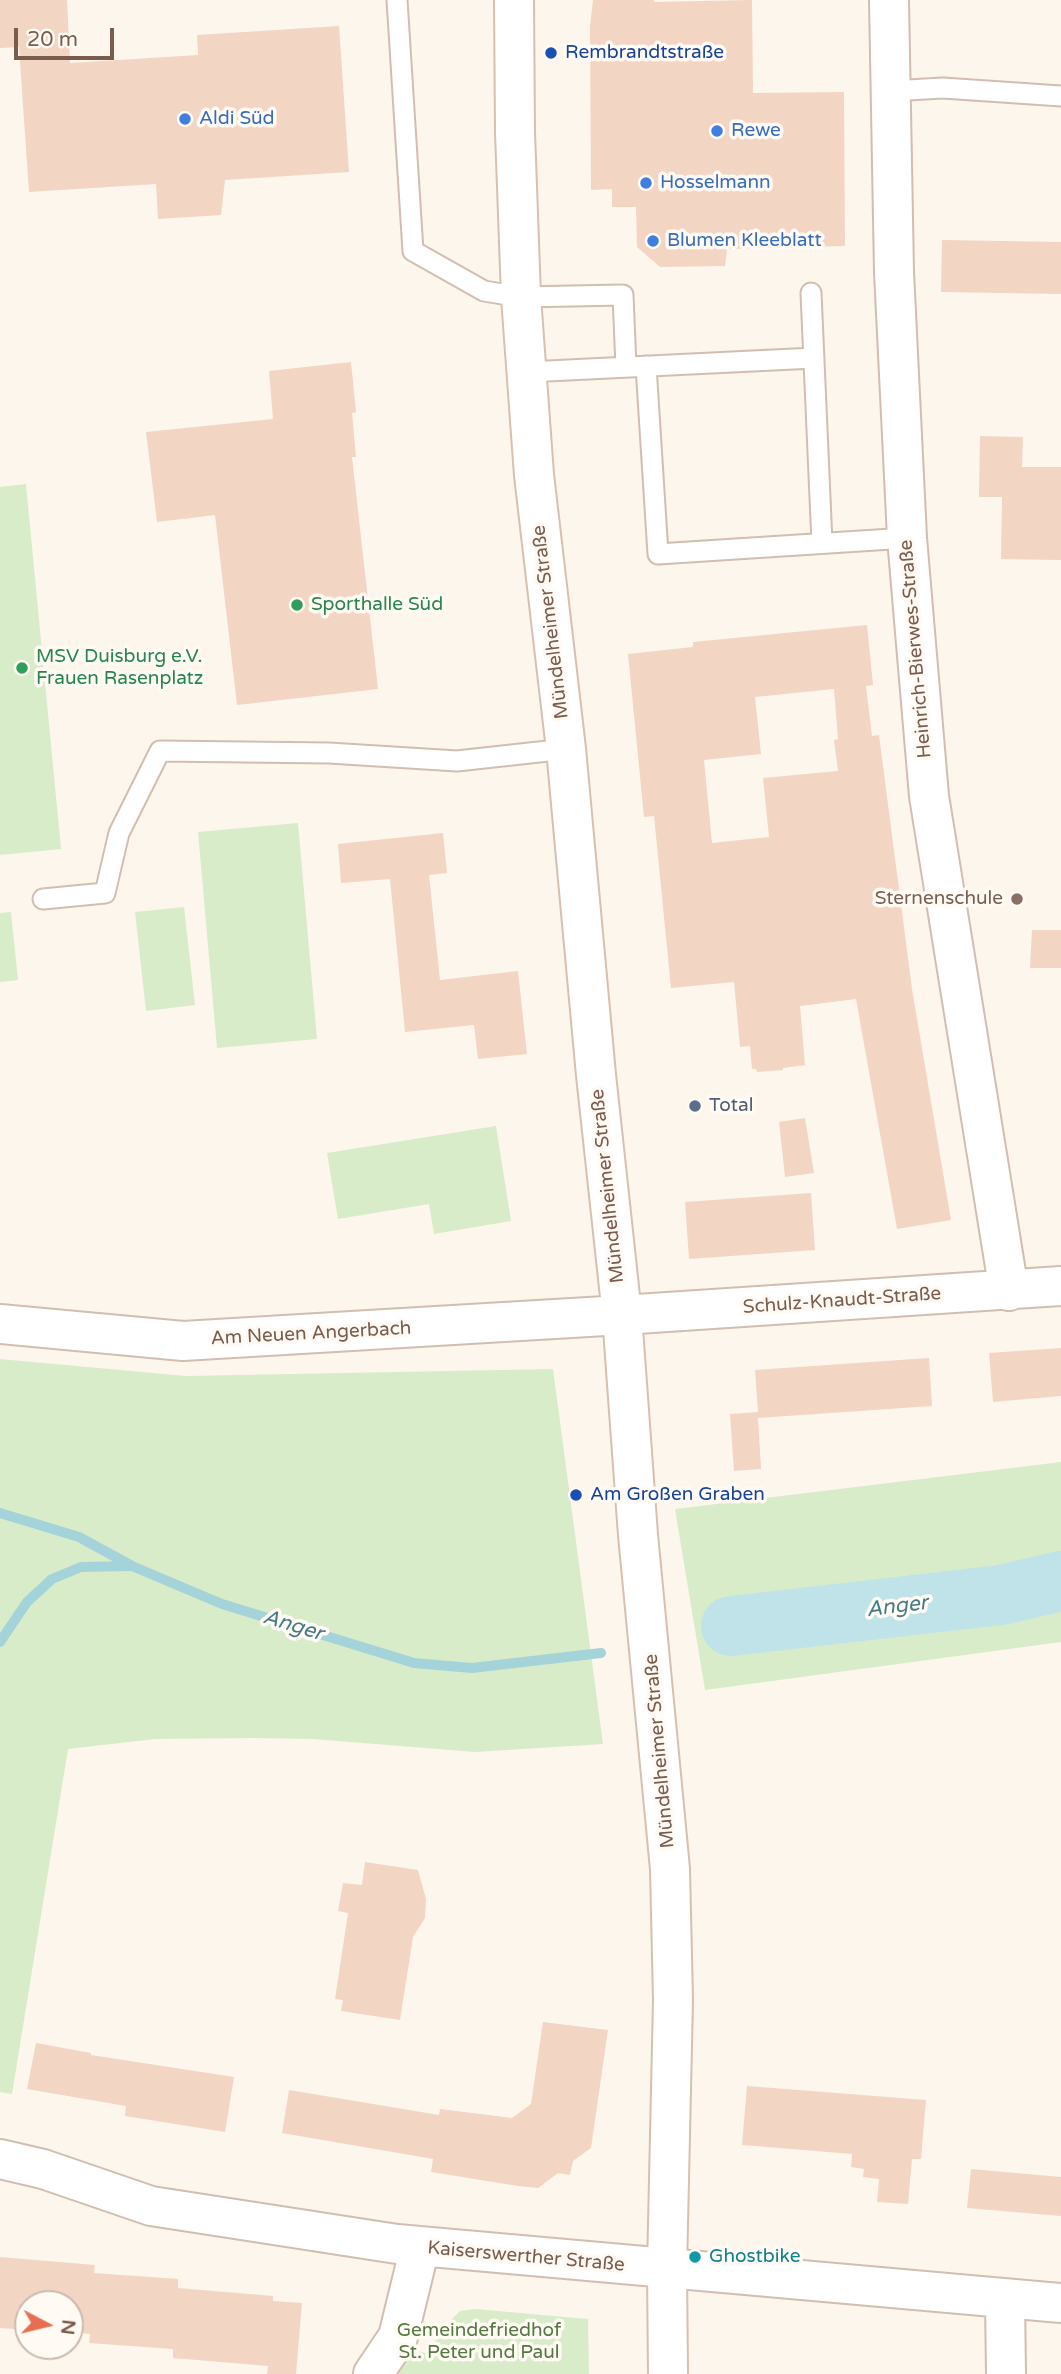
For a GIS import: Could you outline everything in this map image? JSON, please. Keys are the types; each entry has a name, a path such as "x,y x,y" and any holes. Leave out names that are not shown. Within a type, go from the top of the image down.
{"street":[{"name":"Mündelheimer Straße","path":"514,0 514,132 521,297 534,475 566,749 596,1075 622,1315 638,1535 670,1869 674,2000 667,2269 668,2374"},
{"name":"Heinrich-Bierwes-Straße","path":"889,0 894,272 906,538 929,796 1009,1291"},
{"name":"Schulz-Knaudt-Straße","path":"622,1315 1061,1286"},
{"name":"Am Neuen Angerbach","path":"0,1324 183,1341 622,1315"},
{"name":"Kaiserswerther Straße","path":"0,2159 43,2169 151,2206 420,2247 1061,2303"},
{"path":"373,2374 398,2337 420,2247"},
{"path":"1005,2300 1006,2374"}],"lane":[{"path":"397,0 413,251 484,291 521,297 623,295 636,366 657,554 906,538"},
{"path":"890,91 943,88 1061,96"},
{"path":"811,293 822,543"},
{"path":"527,372 814,358"},
{"path":"43,899 105,893 119,833 160,751 329,753 457,761 566,749"}],"green space":[{"name":"MSV Duisburg e.V. Frauen Rasenplatz","path":"26,484 61,849 0,855 0,487"},
{"path":"298,823 317,1039 217,1048 198,832"},
{"path":"184,907 195,1005 146,1011 135,912"},
{"path":"11,912 18,980 0,982 0,913"},
{"path":"496,1126 511,1221 434,1234 429,1204 338,1219 327,1153"},
{"path":"0,1359 186,1376 553,1369 603,1744 475,1752 313,1739 254,1738 155,1739 68,1749 12,2094 0,2092"},
{"path":"1061,1462 1061,1642 705,1690 675,1509"},
{"name":"Gemeindefriedhof St. Peter und Paul","path":"475,2309 588,2319 589,2374 396,2374 413,2350 426,2353 460,2311"}],"building":[{"name":"Aldi Süd","path":"0,0 67,0 70,63 198,55 197,35 339,26 349,172 225,180 221,215 158,219 156,184 29,192 19,47 0,48"},
{"name":"Rewe","path":"593,0 752,0 753,93 844,92 845,246 727,249 725,266 660,267 637,247 636,207 612,207 612,189 591,190 590,26"},
{"path":"942,240 1061,242 1061,294 941,292"},
{"name":"Sporthalle Süd","path":"351,362 356,412 352,413 356,457 352,457 378,689 237,705 215,515 157,522 146,432 273,419 269,371"},
{"path":"980,436 1023,437 1022,467 1061,467 1061,560 1001,559 1002,497 979,497"},
{"path":"867,625 873,685 866,686 872,736 879,735 912,989 951,1220 897,1229 856,999 800,1006 805,1065 757,1072 752,1069 750,1046 740,1047 734,982 671,988 654,816 644,817 628,654 693,647 693,642","holes":["834,689 838,739 834,740 838,771 763,778 769,837 712,843 704,760 761,754 755,697"]},
{"path":"443,833 447,873 429,875 440,980 518,971 527,1054 478,1059 474,1025 405,1032 390,879 341,883 338,844"},
{"path":"1032,930 1061,930 1061,968 1030,968"},
{"path":"805,1118 814,1173 785,1177 779,1122"},
{"path":"811,1193 815,1250 689,1259 685,1202"},
{"path":"1061,1348 1061,1396 993,1402 989,1353"},
{"path":"929,1358 932,1406 758,1418 761,1469 734,1471 730,1414 758,1412 755,1370"},
{"path":"365,1862 418,1870 426,1899 425,1918 413,1937 400,2020 341,2011 343,2000 335,1999 348,1913 338,1911 343,1883 362,1885"},
{"path":"543,2022 608,2030 591,2148 573,2161 570,2175 558,2173 538,2188 518,2186 431,2172 433,2159 282,2133 289,2090 439,2115 440,2109 512,2118 531,2104"},
{"path":"36,2043 91,2055 234,2077 225,2132 125,2116 126,2106 27,2089"},
{"path":"747,2086 926,2100 921,2159 912,2159 908,2204 877,2202 879,2179 863,2177 864,2169 851,2167 852,2154 742,2145"},
{"path":"971,2169 1061,2177 1061,2216 967,2208"},
{"path":"0,2257 95,2265 94,2273 178,2279 178,2288 273,2296 273,2301 302,2303 296,2374 267,2374 268,2366 173,2358 173,2349 89,2343 90,2334 84,2333 84,2290 14,2290 14,2329 0,2328"}],"waterway":[{"name":"Anger","path":"0,1513 79,1537 132,1566 222,1604 414,1663 472,1668 601,1653"},
{"path":"0,1642 27,1602 52,1579 81,1567 131,1566"},
{"name":"Anger","path":"731,1626 1001,1595 1061,1581"}],"place":[{"name":"Rembrandtstraße","path":"551,53"},
{"name":"Aldi Süd","path":"185,119"},
{"name":"Rewe","path":"717,131"},
{"name":"Hosselmann","path":"646,183"},
{"name":"Blumen Kleeblatt","path":"653,241"},
{"name":"Sporthalle Süd","path":"297,605"},
{"name":"MSV Duisburg e.V. Frauen Rasenplatz","path":"22,668"},
{"name":"Sternenschule","path":"1017,899"},
{"name":"Total","path":"695,1106"},
{"name":"Am Großen Graben","path":"576,1495"},
{"name":"Ghostbike","path":"695,2257"}]}
